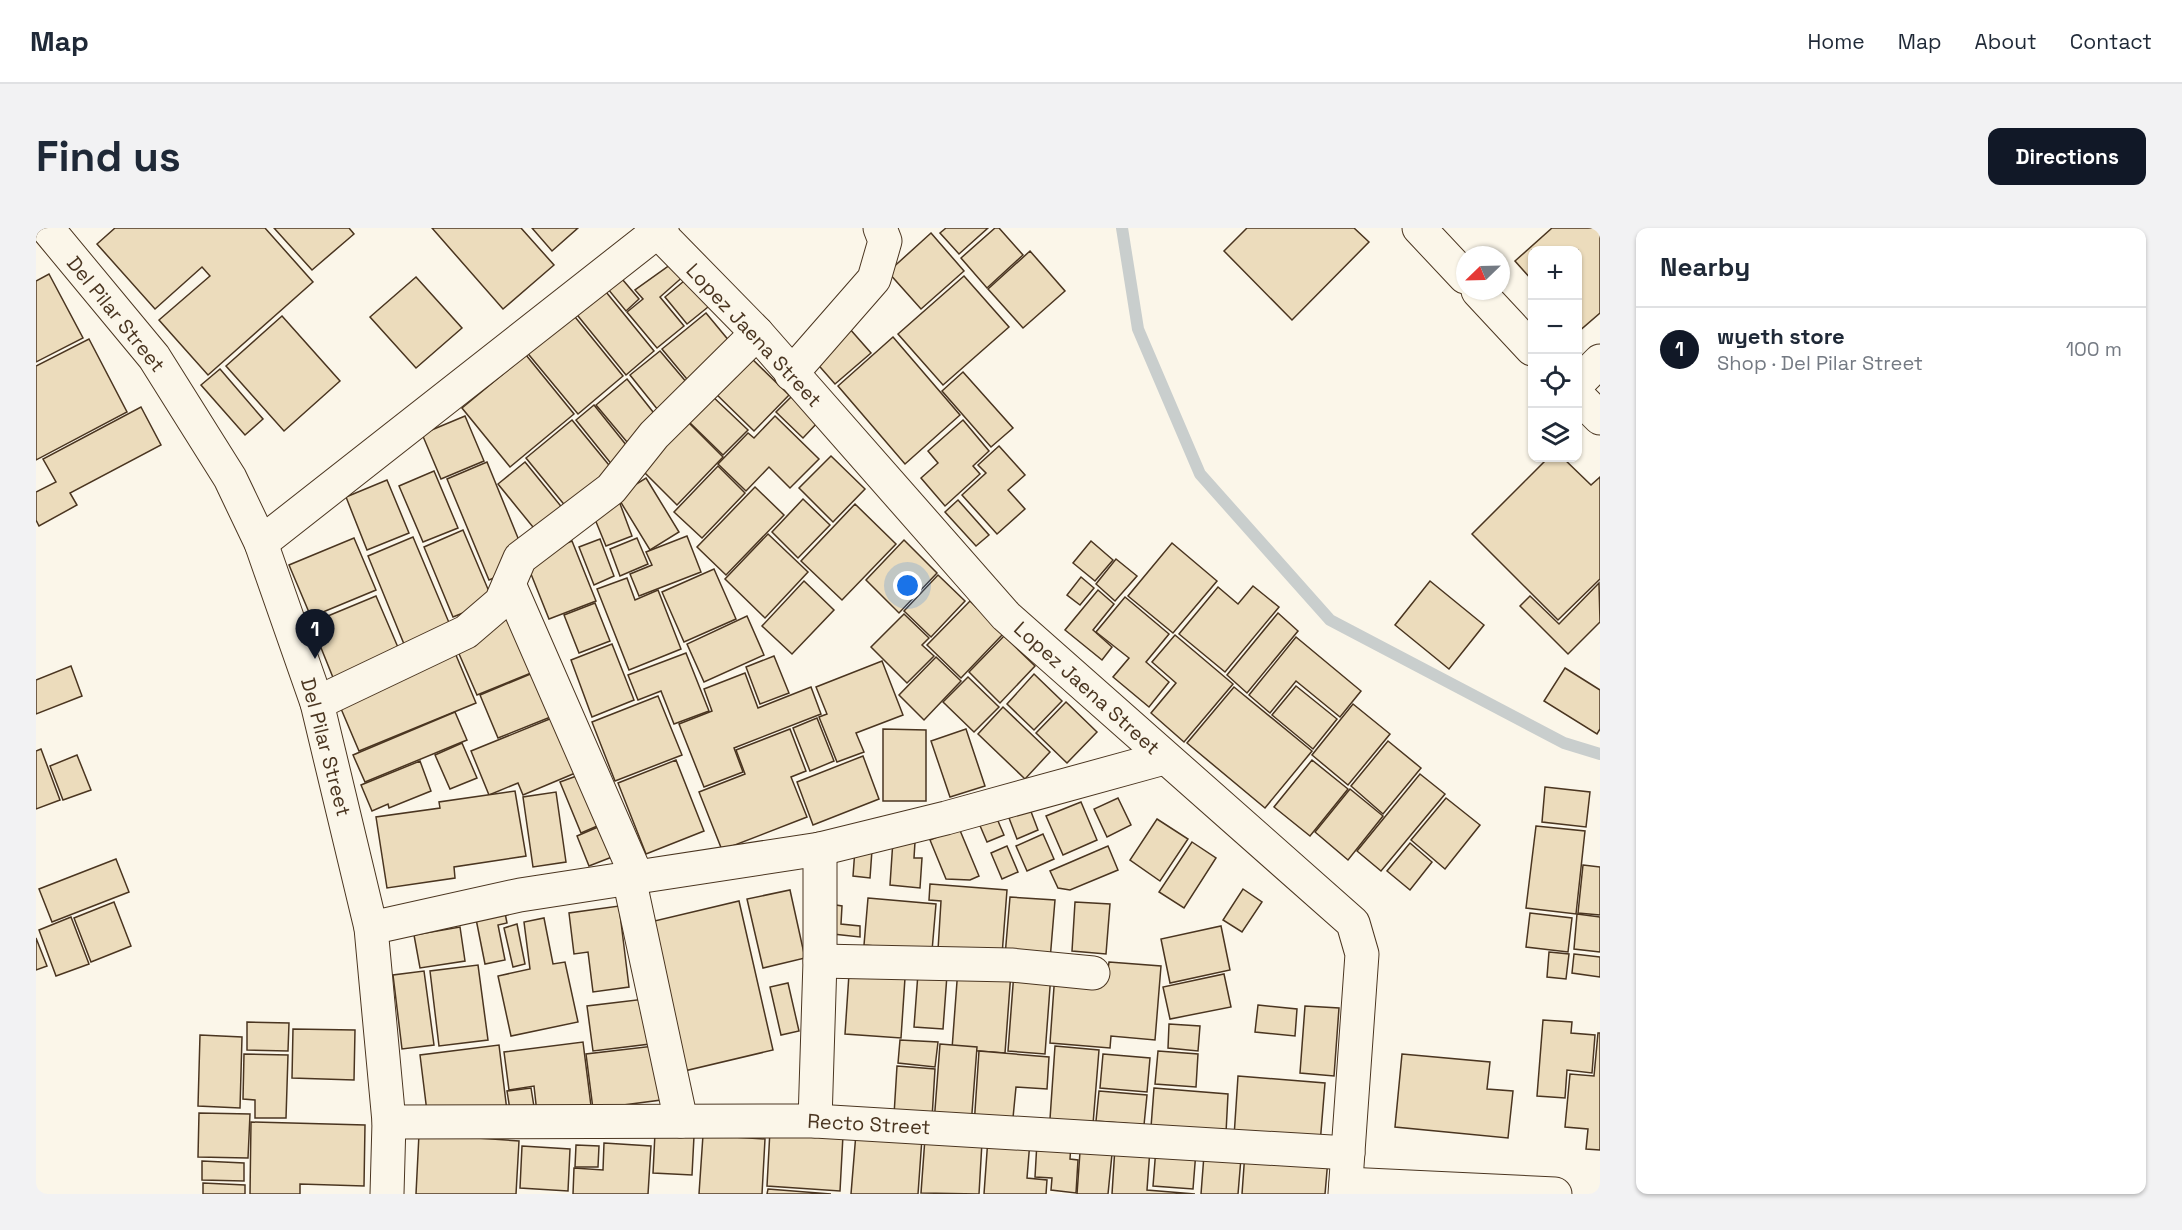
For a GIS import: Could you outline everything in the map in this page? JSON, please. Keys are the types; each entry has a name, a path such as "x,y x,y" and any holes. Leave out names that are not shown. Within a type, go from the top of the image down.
{"street":[{"name":"Del Pilar Street","path":"47,228 154,357 230,478 261,543 317,703 371,928 389,1122 387,1194"},
{"path":"791,374 874,279 885,241 880,228"},
{"path":"1419,228 1456,267"},
{"path":"261,543 660,230"},
{"name":"Lopez Jaena Street","path":"660,230 758,333 791,374 1006,616 1353,923 1362,954 1346,1177"},
{"path":"1487,300 1528,344"},
{"path":"317,703 466,632 501,602 520,558 611,489 654,435 758,333"},
{"path":"1582,379 1600,361"},
{"path":"1582,400 1600,418"},
{"path":"509,584 633,877 681,1121"},
{"path":"371,928 520,895 820,849 946,818 1164,758"},
{"path":"815,1121 820,961 820,849"},
{"path":"820,961 1011,965 1093,973"},
{"name":"Recto Street","path":"389,1122 815,1121 1346,1177 1554,1194"}],"building":[{"path":"115,228 265,228 313,282 208,375 159,320 210,276 202,267 155,309 97,244"},
{"path":"274,228 349,228 354,234 312,270"},
{"path":"432,228 521,228 554,265 503,309"},
{"path":"532,228 578,228 552,251"},
{"path":"946,228 988,228 959,254 940,233"},
{"path":"995,228 999,228 1023,255 987,288 961,258"},
{"path":"1247,228 1354,228 1369,242 1292,320 1224,251"},
{"path":"1552,228 1600,228 1600,313 1582,329 1582,246 1532,246"},
{"path":"931,233 964,271 921,309 888,272"},
{"path":"1528,249 1528,276 1515,261"},
{"path":"1030,251 1065,291 1023,328 988,289"},
{"path":"670,265 686,274 660,297 684,326 657,348 627,312 643,299 635,290"},
{"path":"617,273 639,299 626,311 603,283"},
{"path":"49,274 83,338 36,362 36,281"},
{"path":"690,276 713,303 687,324 665,297"},
{"path":"964,276 1009,327 943,385 898,334"},
{"path":"416,277 462,328 416,368 370,317"},
{"path":"602,287 654,351 626,375 574,311"},
{"path":"571,312 623,376 578,414 525,350"},
{"path":"706,313 735,348 691,384 662,349"},
{"path":"282,316 340,381 284,431 226,366"},
{"path":"849,328 871,353 835,384 814,360"},
{"path":"893,337 960,415 905,464 838,386"},
{"path":"89,339 127,412 36,460 36,366"},
{"path":"660,351 693,390 662,415 630,375"},
{"path":"747,354 789,395 754,431 712,390"},
{"path":"526,355 574,414 510,467 462,408"},
{"path":"220,369 263,419 245,435 201,385"},
{"path":"963,372 1013,428 991,447 942,391"},
{"path":"627,379 657,417 627,442 596,405"},
{"path":"710,394 748,430 723,455 686,419"},
{"path":"793,395 819,421 803,438 776,412"},
{"path":"594,405 631,451 613,466 576,420"},
{"path":"141,407 161,445 70,493 77,505 39,526 36,520 36,492 56,482 43,459"},
{"path":"465,416 484,461 441,479 422,434"},
{"path":"775,416 819,459 790,488 769,467 746,491 718,464 748,433 754,438"},
{"path":"572,420 613,470 567,508 526,458"},
{"path":"963,420 989,451 973,466 980,474 945,506 921,478 938,463 928,451"},
{"path":"688,422 723,457 677,505 642,470"},
{"path":"999,446 1025,475 1008,490 1025,509 997,534 962,495 986,473 978,465"},
{"path":"831,456 865,489 833,522 799,488"},
{"path":"487,462 518,538 509,572 489,580 447,479"},
{"path":"525,462 564,510 537,532 498,484"},
{"path":"1544,462 1567,462 1591,485 1600,477 1600,579 1558,620 1472,534"},
{"path":"718,466 745,493 702,538 674,512"},
{"path":"434,471 458,528 423,542 399,486"},
{"path":"646,478 679,532 650,550 617,496"},
{"path":"387,480 409,533 367,550 346,497"},
{"path":"755,487 784,515 726,575 697,547"},
{"path":"803,499 830,525 798,558 772,532"},
{"path":"958,500 989,535 976,546 945,512"},
{"path":"619,501 632,536 606,546 592,512"},
{"path":"855,504 896,544 842,600 801,561"},
{"path":"463,530 493,601 453,617 424,547"},
{"path":"768,534 808,572 765,618 725,579"},
{"path":"687,536 701,572 639,596 630,574 652,565 646,552"},
{"path":"413,537 450,625 404,644 368,556"},
{"path":"354,538 376,590 311,617 289,565"},
{"path":"637,538 648,564 620,576 610,549"},
{"path":"600,539 614,576 594,585 579,547"},
{"path":"904,540 937,573 899,613 866,580"},
{"path":"572,541 596,601 549,619 525,559"},
{"path":"1091,541 1113,560 1095,581 1073,563"},
{"path":"1172,543 1217,581 1173,633 1128,596"},
{"path":"1116,559 1137,576 1115,601 1096,584"},
{"path":"714,569 736,619 684,642 662,592"},
{"path":"938,575 965,601 931,637 904,611"},
{"path":"1081,577 1094,588 1080,605 1067,595"},
{"path":"627,578 635,600 658,590 681,649 629,670 597,589"},
{"path":"804,581 834,610 792,654 762,626"},
{"path":"1430,581 1484,625 1449,669 1395,625"},
{"path":"1599,583 1600,622 1568,654 1520,606 1530,596 1559,624"},
{"path":"1253,586 1279,607 1225,672 1179,634 1218,587 1238,604"},
{"path":"1098,590 1114,604 1093,630 1112,647 1102,660 1065,630"},
{"path":"376,596 400,652 334,680 311,623"},
{"path":"1125,597 1169,634 1146,662 1169,682 1149,707 1113,677 1129,658 1096,632"},
{"path":"970,601 1003,634 961,678 927,645"},
{"path":"595,603 610,641 579,653 564,615"},
{"path":"1278,613 1298,631 1247,693 1227,675"},
{"path":"904,614 929,638 922,645 934,656 907,683 871,647"},
{"path":"513,615 536,671 477,695 453,640"},
{"path":"747,616 764,655 704,682 687,644"},
{"path":"1175,635 1233,684 1184,742 1151,713 1176,683 1152,662"},
{"path":"1004,636 1035,666 1000,703 969,672"},
{"path":"1296,637 1361,691 1340,717 1296,681 1270,713 1249,695"},
{"path":"612,644 634,700 592,717 571,660"},
{"path":"453,648 476,703 359,751 336,697"},
{"path":"686,653 709,711 674,724 661,691 638,700 628,675"},
{"path":"774,656 789,693 760,704 746,667"},
{"path":"936,657 961,681 924,720 899,695"},
{"path":"882,661 903,715 856,733 864,752 837,762 819,717 827,714 816,687"},
{"path":"71,666 82,696 36,714 36,680"},
{"path":"1565,668 1600,690 1600,729 1597,734 1544,701"},
{"path":"540,670 558,714 498,738 480,695"},
{"path":"745,673 758,708 811,687 821,714 734,748 743,772 704,787 679,724 712,711 704,689"},
{"path":"1034,674 1062,701 1034,730 1007,704"},
{"path":"968,677 999,707 974,732 943,702"},
{"path":"1296,686 1337,719 1313,749 1272,715"},
{"path":"1234,687 1312,751 1265,808 1187,743"},
{"path":"658,696 682,755 615,781 592,722"},
{"path":"1066,702 1097,732 1067,763 1036,733"},
{"path":"1353,704 1390,734 1348,785 1312,755"},
{"path":"1003,707 1050,752 1025,779 978,734"},
{"path":"455,712 467,740 365,782 353,755"},
{"path":"557,716 580,771 523,795 518,783 489,795 471,751"},
{"path":"817,718 834,761 810,771 793,728"},
{"path":"790,729 806,771 791,777 807,817 722,850 699,792 745,774 736,750"},
{"path":"883,729 926,730 926,801 883,801"},
{"path":"966,729 985,786 950,797 931,741"},
{"path":"1388,741 1421,768 1383,814 1351,786"},
{"path":"462,743 477,778 450,789 435,755"},
{"path":"41,749 60,800 36,809 36,751"},
{"path":"77,755 91,790 63,800 50,766"},
{"path":"863,756 879,799 813,825 797,782"},
{"path":"676,760 704,831 646,854 618,783"},
{"path":"1312,760 1348,789 1310,836 1274,807"},
{"path":"420,761 431,791 389,808 388,804 372,811 361,785"},
{"path":"582,774 602,824 581,833 560,782"},
{"path":"1420,774 1445,794 1381,871 1357,851"},
{"path":"1545,787 1590,792 1586,827 1542,822"},
{"path":"1350,789 1383,816 1348,860 1315,832"},
{"path":"515,791 526,856 454,867 455,878 387,888 376,817 440,808 439,802"},
{"path":"556,792 566,862 533,867 523,797"},
{"path":"1118,798 1131,825 1107,837 1094,809"},
{"path":"1446,798 1480,825 1445,869 1411,840"},
{"path":"1081,802 1097,840 1063,855 1046,816"},
{"path":"1030,809 1038,830 1017,839 1009,818"},
{"path":"995,814 1004,835 987,842 978,821"},
{"path":"1157,819 1188,839 1160,881 1130,860"},
{"path":"605,824 617,855 589,866 577,836"},
{"path":"1536,826 1585,831 1576,914 1526,908"},
{"path":"959,828 979,876 970,880 946,879 930,840"},
{"path":"1043,834 1054,859 1027,871 1016,846"},
{"path":"893,840 915,842 914,858 922,858 920,888 890,885"},
{"path":"1192,842 1216,858 1184,908 1159,892"},
{"path":"1410,843 1432,862 1410,890 1387,871"},
{"path":"1007,846 1018,872 1002,879 991,853"},
{"path":"1108,846 1118,870 1070,890 1058,888 1050,871"},
{"path":"855,849 872,850 870,878 853,876"},
{"path":"116,859 129,892 52,922 39,889"},
{"path":"1583,865 1600,867 1600,915 1578,913"},
{"path":"930,884 1007,890 1002,955 938,950 941,901 929,900"},
{"path":"1243,889 1262,902 1242,932 1223,920"},
{"path":"790,890 805,958 763,968 747,899"},
{"path":"1010,897 1055,900 1050,960 1005,956"},
{"path":"868,898 936,904 932,951 864,945"},
{"path":"739,901 773,1050 680,1072 646,923"},
{"path":"114,902 131,946 91,962 74,918"},
{"path":"1075,902 1110,904 1106,954 1072,951"},
{"path":"836,905 842,906 841,924 860,926 860,937 833,934"},
{"path":"619,906 629,987 593,992 588,952 574,954 569,913"},
{"path":"505,913 507,923 498,925 505,960 485,964 476,919"},
{"path":"1530,913 1572,918 1568,952 1526,947"},
{"path":"1577,914 1600,917 1600,952 1574,949"},
{"path":"71,917 89,964 56,976 39,930"},
{"path":"544,918 553,964 565,962 578,1022 511,1036 498,976 530,969 524,922"},
{"path":"517,924 525,964 513,967 504,928"},
{"path":"1221,926 1230,970 1170,983 1161,939"},
{"path":"460,927 465,961 420,968 414,935"},
{"path":"36,938 47,966 36,970"},
{"path":"1549,952 1569,954 1566,979 1547,977"},
{"path":"1574,954 1600,957 1600,977 1572,973"},
{"path":"1109,962 1161,966 1155,1040 1111,1036 1110,1048 1050,1043 1055,973 1107,977"},
{"path":"478,965 488,1040 439,1046 430,971"},
{"path":"958,968 1011,972 1005,1053 952,1049"},
{"path":"424,971 434,1045 402,1049 393,975"},
{"path":"1014,972 1051,974 1045,1054 1008,1051"},
{"path":"918,973 947,975 943,1029 914,1027"},
{"path":"849,974 905,978 901,1038 845,1034"},
{"path":"1224,974 1231,1007 1170,1019 1163,987"},
{"path":"788,983 799,1031 781,1035 770,987"},
{"path":"645,999 650,1044 593,1051 587,1006"},
{"path":"1258,1005 1297,1009 1295,1036 1255,1032"},
{"path":"1305,1006 1339,1008 1334,1076 1300,1073"},
{"path":"1543,1020 1572,1022 1571,1033 1595,1035 1592,1073 1567,1070 1565,1098 1537,1096"},
{"path":"247,1022 289,1023 288,1051 247,1050"},
{"path":"1169,1024 1200,1026 1198,1051 1168,1048"},
{"path":"293,1029 355,1030 354,1080 292,1078"},
{"path":"1598,1033 1600,1033 1600,1150 1586,1149 1588,1129 1565,1127 1570,1074 1594,1076"},
{"path":"200,1035 242,1037 240,1108 198,1106"},
{"path":"900,1040 938,1042 935,1067 898,1063"},
{"path":"583,1042 591,1106 537,1113 534,1086 509,1090 504,1052"},
{"path":"940,1044 977,1047 971,1126 934,1123"},
{"path":"499,1045 507,1111 428,1120 420,1055"},
{"path":"654,1046 661,1100 593,1109 586,1054"},
{"path":"1055,1046 1099,1050 1093,1124 1050,1119"},
{"path":"979,1051 1049,1057 1047,1089 1016,1087 1012,1128 974,1126"},
{"path":"1158,1051 1198,1054 1196,1087 1155,1084"},
{"path":"244,1054 288,1055 286,1118 255,1118 255,1100 243,1099"},
{"path":"1103,1054 1150,1058 1147,1092 1100,1088"},
{"path":"1402,1054 1490,1062 1487,1089 1513,1091 1508,1138 1395,1127"},
{"path":"897,1066 935,1069 932,1118 894,1115"},
{"path":"1238,1076 1325,1083 1320,1144 1234,1137"},
{"path":"531,1088 535,1113 511,1116 507,1091"},
{"path":"1154,1088 1228,1094 1226,1133 1151,1127"},
{"path":"1099,1091 1147,1095 1144,1125 1096,1121"},
{"path":"199,1113 250,1114 248,1158 198,1157"},
{"path":"251,1122 365,1125 364,1186 300,1184 300,1194 250,1194"},
{"path":"770,1130 843,1135 840,1191 767,1186"},
{"path":"655,1133 694,1136 692,1175 653,1173"},
{"path":"856,1133 922,1138 918,1194 851,1194"},
{"path":"419,1134 519,1141 516,1194 416,1194"},
{"path":"703,1135 765,1139 762,1194 699,1194"},
{"path":"925,1138 982,1142 979,1194 921,1193"},
{"path":"988,1138 1030,1141 1027,1178 1047,1180 1046,1194 984,1194"},
{"path":"1037,1142 1071,1144 1070,1159 1078,1160 1076,1193 1051,1190 1052,1178 1035,1177"},
{"path":"604,1143 651,1146 648,1194 573,1194 574,1168 603,1170"},
{"path":"576,1145 599,1146 598,1167 575,1167"},
{"path":"522,1146 570,1149 568,1191 520,1188"},
{"path":"1115,1147 1150,1149 1147,1190 1195,1194 1112,1194"},
{"path":"1156,1148 1196,1151 1193,1189 1153,1186"},
{"path":"1080,1152 1112,1154 1108,1194 1077,1194"},
{"path":"1245,1152 1328,1159 1325,1194 1242,1194"},
{"path":"1204,1155 1241,1158 1238,1194 1201,1194"},
{"path":"202,1161 244,1163 244,1181 202,1180"},
{"path":"203,1183 245,1185 245,1194 203,1194"},
{"path":"768,1189 831,1194 767,1194"}],"waterway":[{"path":"1122,228 1138,329 1200,474 1330,620 1564,743 1600,754"}],"place":[{"name":"wyeth store","path":"315,659"}]}
